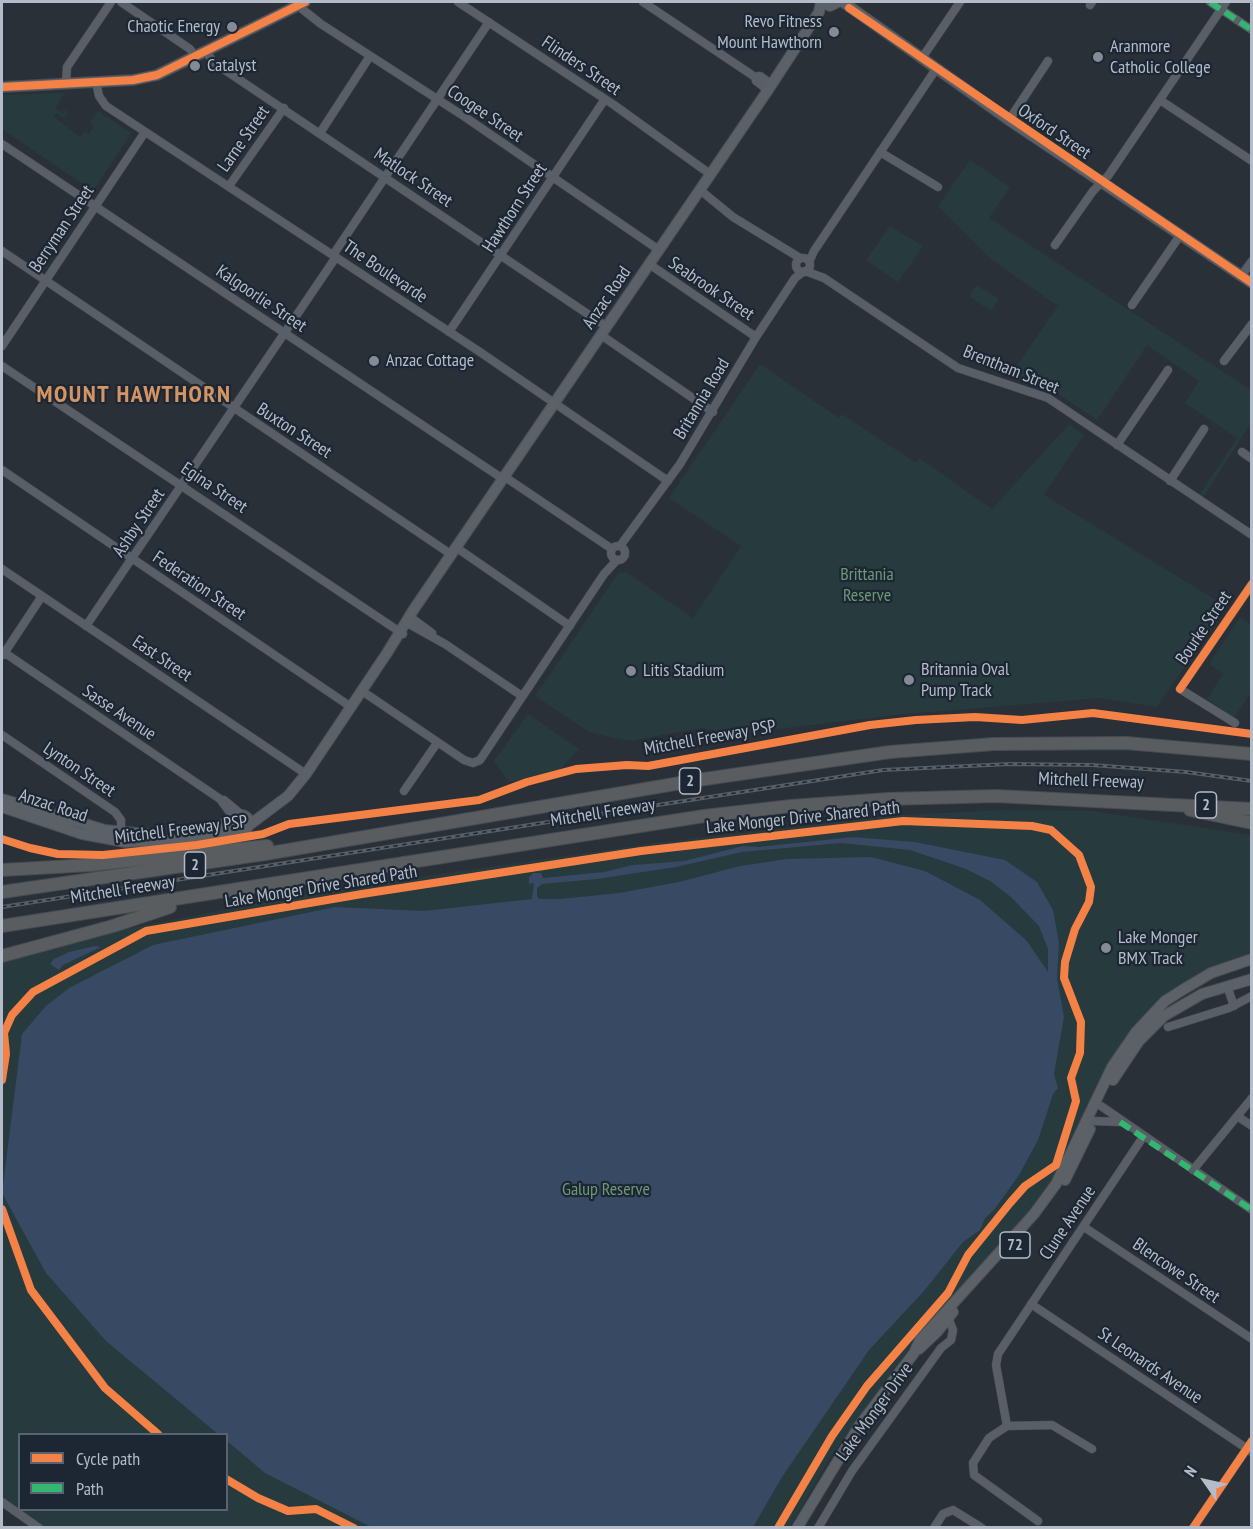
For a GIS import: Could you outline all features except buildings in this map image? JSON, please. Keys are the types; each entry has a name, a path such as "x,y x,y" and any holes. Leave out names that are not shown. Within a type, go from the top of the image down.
{"highway":[{"name":"Mitchell Freeway","path":"2,892 206,863 698,780 890,752 1005,744 1126,743 1251,753"},
{"path":"1202,748 1251,748"},
{"name":"Mitchell Freeway","path":"2,926 704,816 791,806 888,799 996,796 1251,808"},
{"path":"1160,802 1251,823"},
{"path":"2,870 155,859 388,832"},
{"path":"2,956 113,926 205,895"}],"main road":[{"path":"2,87 143,78 206,51 301,2"},
{"name":"Oxford Street","path":"832,5 922,58 1009,120 1251,283"},
{"name":"Anzac Road","path":"2,807 82,834 186,840 261,814 288,796 306,774 362,692 553,405 770,87 832,5"},
{"name":"Anzac Road","path":"401,633 411,622 421,602"},
{"name":"Anzac Road","path":"2,799 121,837"},
{"name":"Lake Monger Drive","path":"946,1315 1034,1214 1056,1184 1113,1067 1146,1020 1166,1001 1184,989 1211,974 1248,962"},
{"name":"Lake Monger Drive","path":"797,1527 859,1426 914,1353 920,1340 1038,1221 1074,1163 1121,1068 1148,1031 1182,1004 1251,979"}],"street":[{"path":"66,83 67,68 111,2"},
{"path":"121,2 189,48 195,56"},
{"name":"Coogee Street","path":"301,2 321,24 438,100 658,250"},
{"name":"Flinders Street","path":"458,2 712,172"},
{"path":"643,2 755,77 756,81 770,87"},
{"path":"922,58 960,2"},
{"path":"1210,2 1251,30"},
{"path":"1055,245 1160,100 1226,2"},
{"name":"Ashby Street","path":"86,626 234,409 489,22"},
{"name":"Matlock Street","path":"206,51 213,62 501,255 713,412"},
{"path":"320,133 370,56"},
{"path":"1009,120 1048,61"},
{"name":"Britannia Road","path":"437,743 464,760 473,763 480,760 617,552 668,481 713,412 756,337 936,69"},
{"name":"The Boulevarde","path":"96,82 99,96 106,106 449,332 553,405 668,481"},
{"name":"Hawthorn Street","path":"449,332 605,99"},
{"path":"1160,100 1251,161"},
{"name":"Larne Street","path":"229,186 284,108"},
{"name":"Berryman Street","path":"2,346 145,132"},
{"name":"Kalgoorlie Street","path":"2,144 617,552"},
{"path":"880,152 938,188"},
{"name":"Brentham Street","path":"698,193 958,368 1048,398 1251,535"},
{"path":"1132,305 1181,234"},
{"name":"Buxton Street","path":"2,251 234,409 570,626"},
{"path":"1241,276 1251,261"},
{"name":"Seabrook Street","path":"649,264 756,337"},
{"path":"1224,361 1251,324"},
{"name":"Egina Street","path":"2,361 4,367 401,633"},
{"path":"1117,445 1168,370"},
{"path":"1170,481 1204,429"},
{"path":"1242,452 1251,459"},
{"name":"Federation Street","path":"2,470 351,707"},
{"name":"East Street","path":"2,569 306,774"},
{"name":"Bourke Street","path":"1235,723 1180,689 1251,584"},
{"path":"2,654 42,596"},
{"path":"411,622 522,696"},
{"name":"Sasse Avenue","path":"2,654 220,799 240,821"},
{"path":"362,692 437,743 404,791"},
{"name":"Lynton Street","path":"2,735 115,812 121,820 121,837"},
{"path":"1227,986 1234,1006"},
{"path":"1168,1027 1234,1006 1251,996"},
{"path":"1192,1170 1251,1098"},
{"path":"1101,1106 1120,1122 1251,1210"},
{"path":"1237,1116 1251,1126"},
{"path":"1094,1121 1120,1122"},
{"name":"Clune Avenue","path":"1007,1426 996,1359 1143,1137"},
{"name":"Blencowe Street","path":"1084,1227 1251,1339"},
{"name":"St Leonards Avenue","path":"1031,1304 1249,1450"},
{"name":"Lake Monger Drive","path":"818,1527 852,1471 941,1348 951,1340 953,1330 946,1315"},
{"path":"1038,1521 980,1480 973,1472 975,1458 989,1438 1007,1426 1052,1425 1092,1449"},
{"path":"1193,1527 1249,1450 1251,1441"},
{"path":"2,1502 39,1527"},
{"path":"934,1527 943,1514 953,1510 982,1527"}],"green space":[{"path":"65,93 55,109 63,113 66,110 68,112 64,118 56,113 54,117 80,137 85,131 89,134 94,126 90,123 98,111 131,133 93,191 2,129 2,95"},
{"path":"970,160 1010,187 989,218 1251,390 1251,423 1204,496 1200,494 1237,438 1185,403 1199,381 1147,345 1097,420 1048,387 1009,377 1058,306 992,260 938,206"},
{"path":"890,226 923,246 898,282 866,260"},
{"path":"976,285 999,299 991,311 969,296"},
{"name":"Brittania Reserve","path":"760,364 839,418 842,414 916,463 919,458 992,509 1069,424 1084,435 1044,495 1226,606 1157,707 1099,698 895,715 736,734 701,728 630,741 591,733 535,696 618,573 626,572 693,618 741,546 669,498"},
{"path":"1240,617 1251,624 1251,693 1234,718 1207,699 1223,674 1209,664"},
{"path":"528,714 579,749 559,770 509,782 494,761"},
{"name":"Galup Reserve","path":"1004,810 1092,811 1251,835 1251,953 1209,970 1139,1022 1042,1198 913,1344 830,1458 790,1527 45,1528 21,1511 228,1511 228,1433 18,1433 18,1509 2,1497 2,963 105,933 321,891 663,842 900,815"}],"water":[{"name":"Galup Reserve","path":"853,837 915,842 1005,860 1037,882 1053,910 1059,943 1057,978 1064,1017 1054,1074 1058,1088 1053,1094 1038,1140 1019,1175 994,1210 985,1218 980,1230 963,1242 924,1291 869,1350 782,1477 753,1527 371,1527 265,1473 228,1442 228,1433 217,1433 106,1341 46,1273 2,1193 22,1034 46,1006 69,988 153,945 335,907 424,911 532,899 534,883 529,884 529,877 533,873 541,873 543,878 604,872 633,865 684,861 743,846 758,847","holes":["841,843 910,850 966,869 990,881 1011,897 1039,926 1048,949 1048,972 1027,941 980,900 925,871 871,857 787,859 740,866 679,882 619,893 561,899 539,899 537,896 537,888 542,884 597,879 676,867 742,852"]},
{"path":"95,946 101,947 63,965 59,970 50,964 54,959 69,952"}],"railway":[{"path":"2,907 883,770 1010,764 1092,765 1186,772 1252,781"}],"marked path":[{"path":"1210,2 1252,30"},
{"path":"1120,1122 1252,1210"}],"cycle path":[{"path":"2,87 133,80 157,75 305,2"},
{"path":"849,8 1252,283"},
{"path":"1180,689 1252,584"},
{"name":"Mitchell Freeway PSP","path":"2,839 58,854 103,855 197,845 263,834 289,824 479,800 527,782 576,769 627,765 648,766 870,725 916,720 975,717 1022,720 1093,713 1252,734"},
{"name":"Lake Monger Drive Shared Path","path":"2,1080 6,1054 4,1033 12,1015 33,992 146,931 362,894 641,851 903,821 1032,826 1051,830 1079,855 1091,887 1089,902 1075,929 1065,962 1064,978 1081,1022 1080,1053 1071,1078 1076,1101 1056,1165 1025,1186 1010,1203 968,1255 948,1293 867,1386 832,1436 778,1528"},
{"path":"2,1209 31,1290 105,1388 157,1433"},
{"path":"1193,1528 1252,1441"},
{"path":"228,1480 258,1498 288,1511 316,1509 354,1528"}],"place":[{"name":"Chaotic Energy","path":"232,27"},
{"name":"Revo Fitness Mount Hawthorn","path":"834,32"},
{"name":"Aranmore Catholic College","path":"1098,57"},
{"name":"Catalyst","path":"195,66"},
{"name":"Anzac Cottage","path":"374,361"},
{"name":"Litis Stadium","path":"631,671"},
{"name":"Britannia Oval Pump Track","path":"909,680"},
{"name":"Lake Monger BMX Track","path":"1106,948"}],"district":[{"name":"MOUNT HAWTHORN","path":"134,395"}]}
